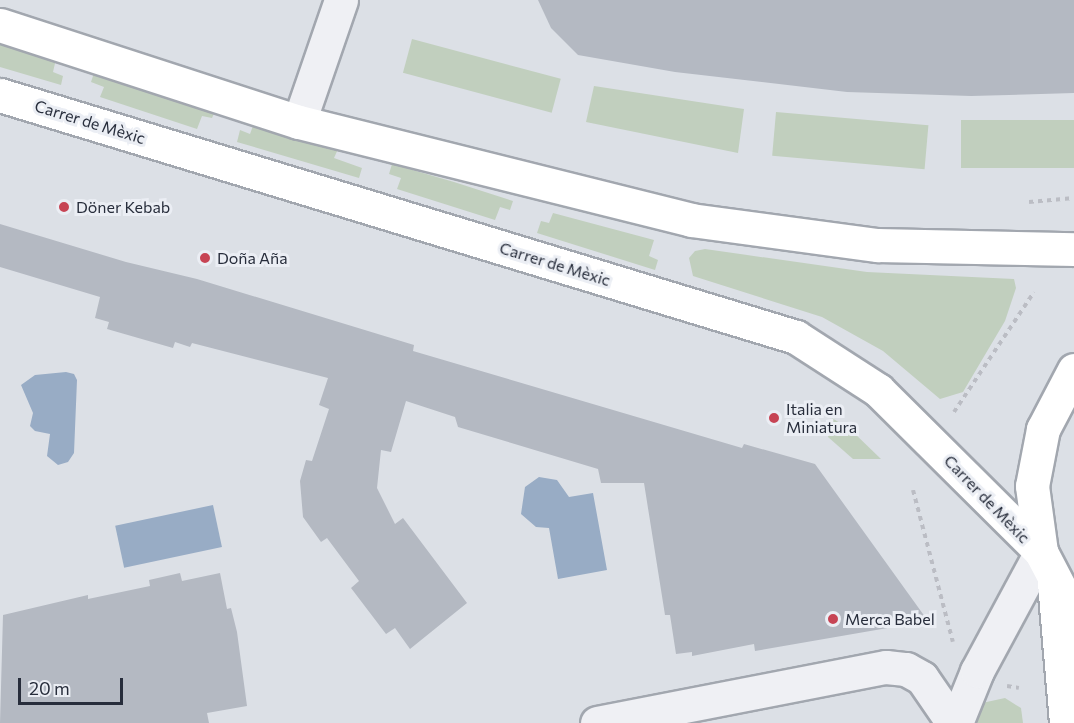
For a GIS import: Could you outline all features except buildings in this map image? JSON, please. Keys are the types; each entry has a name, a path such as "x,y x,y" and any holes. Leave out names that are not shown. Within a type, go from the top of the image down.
{"main road":[{"path":"0,25 299,123 691,220 877,245 1074,249"},
{"name":"Carrer de Mèxic","path":"0,95 796,337 878,390 1041,552"},
{"name":"Carrer de Mèxic","path":"1074,370 1060,390 1036,452 1033,508 1041,552 1054,582 1074,615"},
{"path":"1054,582 1066,723"}],"street":[{"path":"299,123 341,0"},
{"path":"955,723 977,671 1041,552"},
{"path":"597,723 886,666 906,669 922,678 955,723"}],"path":[{"path":"1029,202 1074,198"},
{"path":"954,412 1034,292"},
{"path":"913,490 949,635 958,651"}],"green space":[{"path":"412,39 561,79 552,113 403,73"},
{"path":"0,43 56,59 53,72 63,76 61,85 0,67"},
{"path":"94,73 216,109 212,118 202,116 197,129 100,97 104,87 91,82"},
{"path":"594,86 744,109 738,153 586,122"},
{"path":"776,112 928,125 925,169 772,156"},
{"path":"961,120 1074,120 1074,168 961,168"},
{"path":"254,123 338,149 334,158 362,168 359,178 237,142 240,130 250,134"},
{"path":"392,164 513,201 510,210 500,207 495,220 397,189 401,178 389,174"},
{"path":"553,213 654,240 649,256 658,260 655,270 537,233 541,221 549,223"},
{"path":"705,249 867,272 1014,279 1016,288 1005,321 963,392 940,399 883,351 822,317 693,276 689,258 695,251"},
{"path":"832,418 851,430 881,459 853,459 828,437"},
{"path":"1005,698 1021,708 1023,723 971,723 982,703"}],"water":[{"path":"66,372 74,374 77,380 74,453 68,462 58,465 47,456 50,434 35,431 30,426 33,413 21,385 35,375"},
{"path":"539,477 557,480 569,497 593,493 607,570 558,579 549,528 536,527 521,514 525,487"},
{"path":"213,505 222,547 124,568 115,526"}],"place":[{"name":"Döner Kebab","path":"64,207"},
{"name":"Doña Aña","path":"205,258"},
{"name":"Italia en Miniatura","path":"774,418"},
{"name":"Merca Babel","path":"833,619"}]}
